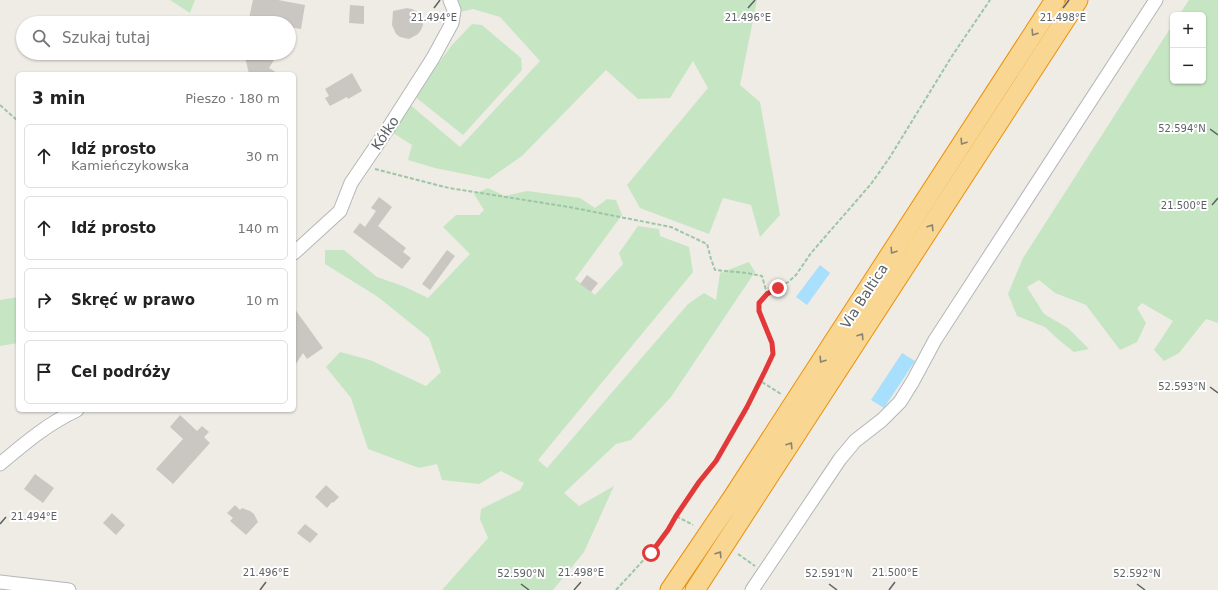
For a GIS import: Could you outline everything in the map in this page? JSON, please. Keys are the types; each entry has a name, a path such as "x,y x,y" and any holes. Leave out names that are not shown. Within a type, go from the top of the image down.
{"highway":[{"name":"Via Baltica","path":"670,590 733,497 1055,0"},
{"name":"Via Baltica","path":"695,590 1078,0"}],"street":[{"name":"Kółko","path":"296,251 340,211 352,182 433,58 452,23 454,10 450,0"},
{"path":"752,590 840,459 855,441 882,420 900,402 935,340 1156,0"},
{"path":"0,464 31,437 59,418 72,412"},
{"path":"0,582 69,590"}],"path":[{"path":"616,590 651,553 668,530 699,482 716,461 747,407 773,354 772,343 759,311 759,303 767,294 778,288 796,274 811,253 871,184 890,157 952,56 990,0"},
{"path":"0,105 16,118"},
{"path":"363,166 449,188 569,207 671,227 707,244 715,270 762,276 767,294"},
{"path":"763,383 780,393"},
{"path":"676,516 693,525"},
{"path":"738,554 764,572"}],"green space":[{"path":"170,0 195,0 190,13"},
{"path":"446,0 757,0 740,85 760,102 780,215 760,237 751,205 723,198 709,234 640,208 627,185 708,88 693,61 670,98 638,99 606,70 522,156 489,179 435,168 408,160 412,145 393,133 408,103 460,147 540,61 500,17 473,9 452,14"},
{"path":"1189,0 1218,0 1218,323 1206,319 1179,353 1164,361 1154,350 1173,321 1142,303 1137,308 1146,323 1137,342 1120,350 1086,305 1055,293 1039,280 1027,287 1044,314 1068,328 1089,349 1074,352 1045,327 1017,316 1008,294 1023,258 1170,29 1170,84 1206,84 1206,12 1181,12"},
{"path":"472,24 482,25 521,58 522,70 463,135 414,96 452,45"},
{"path":"488,188 505,196 527,191 580,198 595,208 607,199 616,200 622,215 575,279 595,295 623,264 619,253 638,226 659,229 660,236 689,247 693,272 538,460 547,468 688,304 704,293 716,300 720,273 749,262 755,272 671,397 631,440 616,444 564,493 579,506 614,486 584,552 553,590 442,590 488,538 480,519 481,509 520,490 524,483 501,471 479,484 442,480 437,464 419,468 368,449 351,398 326,367 340,352 370,360 426,386 441,372 429,338 378,297 325,264 325,250 344,250 377,277 403,286 428,298 470,254 443,227 456,215 479,215 484,210 474,194"},
{"path":"16,297 16,343 0,346 0,300"}],"water":[{"path":"820,265 830,273 807,305 796,297"},
{"path":"902,353 915,361 884,408 871,400"}],"building":[{"path":"253,0 278,0 305,5 301,29 296,28 296,16 249,16"},
{"path":"350,5 364,6 364,24 349,23"},
{"path":"407,8 416,11 420,15 423,25 418,34 409,39 400,37 396,34 392,25 393,11"},
{"path":"246,60 274,60 269,68 276,72 249,72"},
{"path":"352,73 362,91 348,99 347,97 330,106 325,98 329,96 325,89"},
{"path":"379,197 392,207 378,226 406,248 403,252 411,258 402,269 353,232 360,223 365,227 376,211 371,208"},
{"path":"447,250 455,256 430,290 422,284"},
{"path":"587,275 598,283 591,292 580,284"},
{"path":"296,311 323,348 307,359 303,353 296,364"},
{"path":"180,415 197,431 202,426 209,432 204,437 210,443 173,484 156,469 183,439 170,427"},
{"path":"35,474 54,488 43,503 24,489"},
{"path":"326,485 339,497 327,508 315,497"},
{"path":"235,505 240,510 242,508 250,511 254,514 258,522 246,535 230,521 233,518 227,513"},
{"path":"112,513 125,525 116,535 103,523"},
{"path":"305,524 318,534 310,543 297,533"}],"route":[{"path":"651,553 668,530 699,482 716,461 747,407 765,371 773,354 772,343 759,311 759,303 767,294 778,288"}]}
